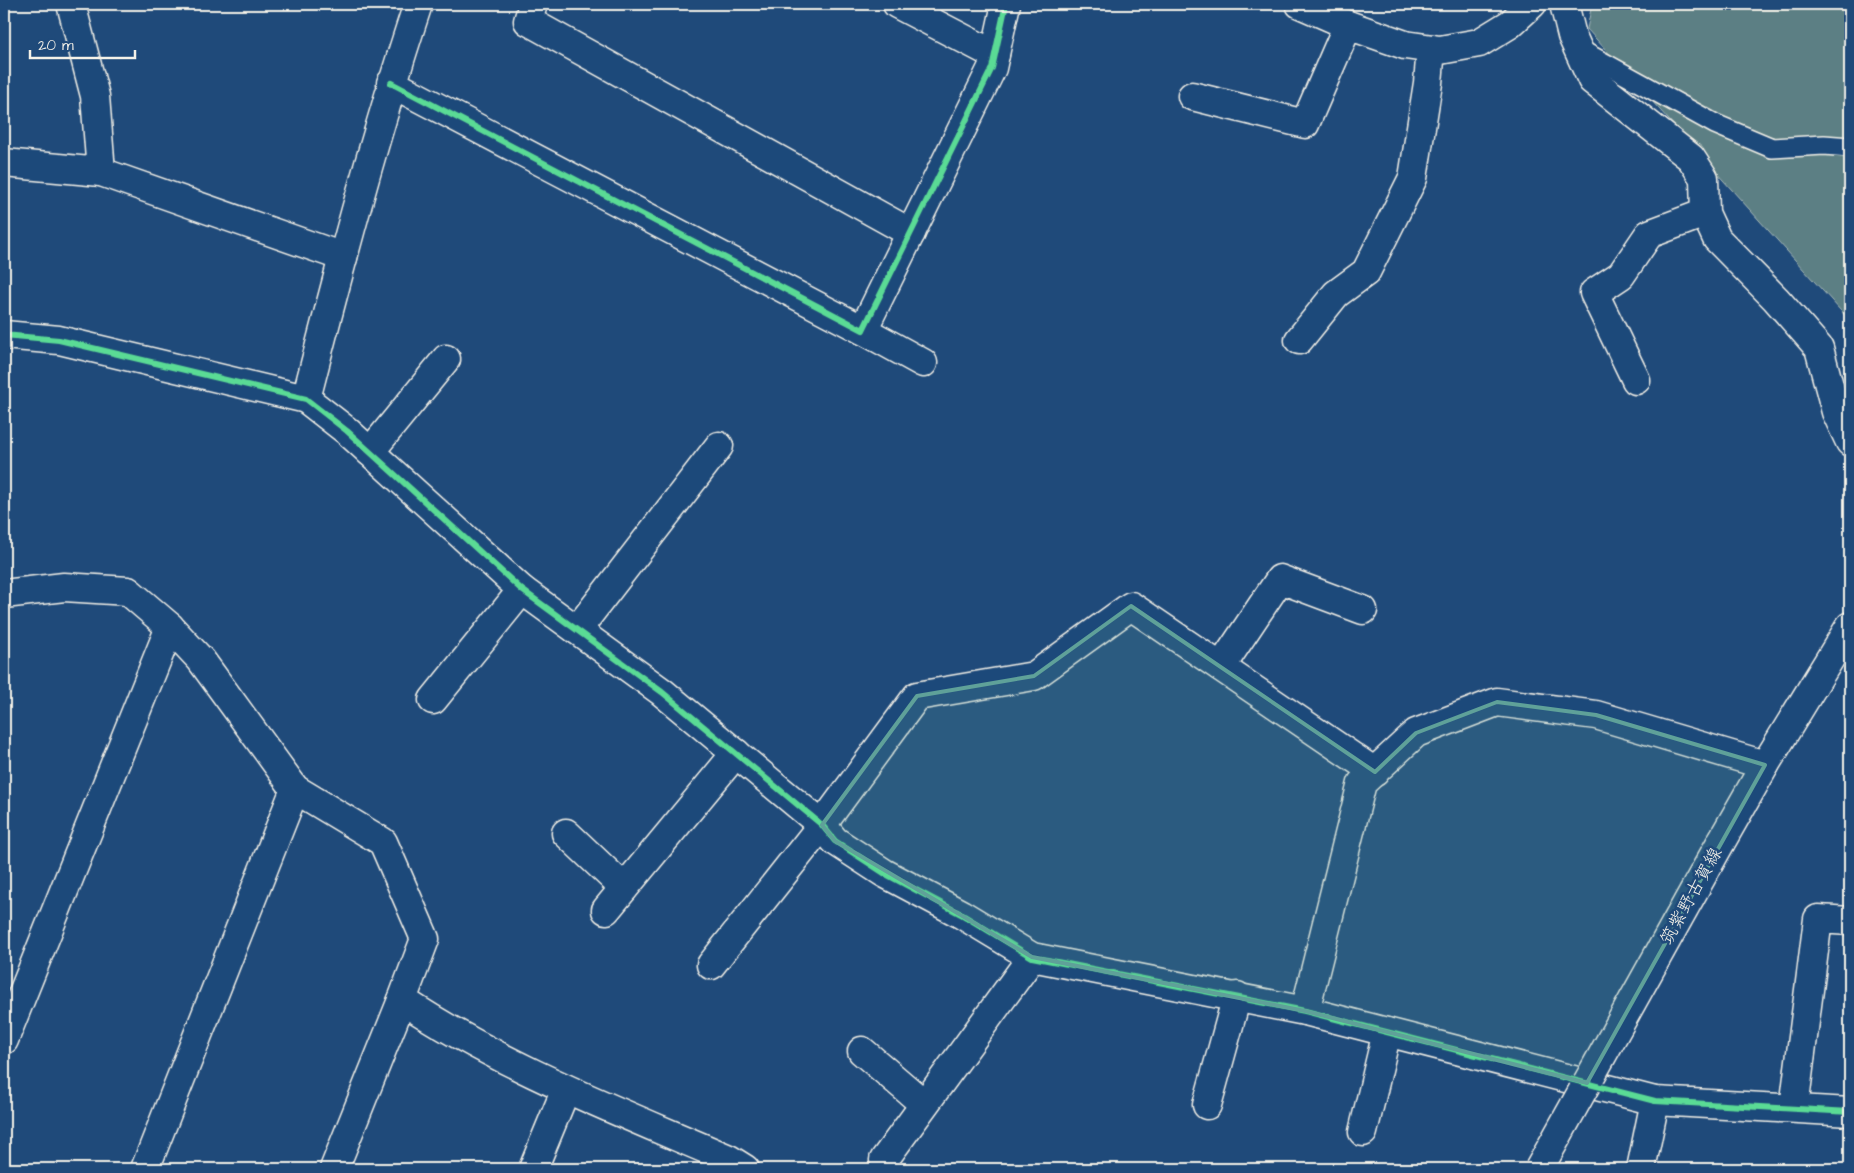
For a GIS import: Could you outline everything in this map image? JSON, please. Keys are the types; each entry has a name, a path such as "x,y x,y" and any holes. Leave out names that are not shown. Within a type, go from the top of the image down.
{"street":[{"path":"71,4 95,96 101,172"},
{"path":"306,399 342,257 392,83 418,4"},
{"path":"533,4 528,21 911,233"},
{"path":"897,4 995,54"},
{"path":"863,330 992,68 1006,4"},
{"path":"1300,4 1348,26 1405,45 1440,50 1479,42 1510,24 1532,4"},
{"path":"1564,4 1572,36 1592,80 1691,158 1704,178 1704,213 1717,239 1776,299 1819,348 1836,412 1850,442"},
{"path":"1192,96 1305,124 1348,26"},
{"path":"1299,340 1336,294 1366,272 1413,178 1428,83 1431,49"},
{"path":"392,83 923,363"},
{"path":"4,163 101,172 342,257"},
{"path":"1636,380 1594,293 1621,275 1649,234 1704,213"},
{"path":"4,335 59,340 306,399 347,431 522,590 662,692 822,825 835,841 884,873 961,914 1032,957 1238,996 1305,1011 1655,1101 1850,1112"},
{"path":"370,452 446,359"},
{"path":"577,630 719,446"},
{"path":"1221,667 1280,579 1363,610"},
{"path":"4,594 64,587 128,591 170,628 201,660 295,789 383,842 425,939 334,1169"},
{"path":"432,700 522,590"},
{"path":"711,965 822,825 917,696 1034,676 1131,606 1375,772"},
{"name":"筑紫野古賀線","path":"1539,1169 1765,765 1850,626"},
{"path":"4,1040 170,628"},
{"path":"1305,1011 1362,783 1416,733 1497,702 1596,715 1765,765"},
{"path":"606,910 736,753"},
{"path":"145,1169 295,789"},
{"path":"566,833 624,888"},
{"path":"1794,1108 1818,919 1850,921"},
{"path":"884,1160 1032,957"},
{"path":"1207,1105 1238,996"},
{"path":"402,1000 439,1024 566,1089 733,1166"},
{"path":"1362,1132 1387,1032"},
{"path":"862,1051 924,1104"},
{"path":"533,1169 566,1089"},
{"path":"1641,1169 1655,1101"}],"lane":[{"path":"1577,48 1715,124 1772,148 1824,145 1850,147"}],"highlighted area":[{"path":"1131,606 1375,772 1416,733 1497,702 1596,715 1765,765 1587,1083 1305,1011 1032,957 835,841 822,825 917,696 1034,676"}],"green space":[{"path":"1592,4 1850,4 1850,321 1587,29"}],"cycle path":[{"path":"391,83 863,330 992,68 1006,4"},
{"path":"4,335 59,340 306,399 347,431 522,590 662,692 822,825 835,841 884,873 961,914 1032,957 1305,1011 1655,1101 1850,1112"}]}
